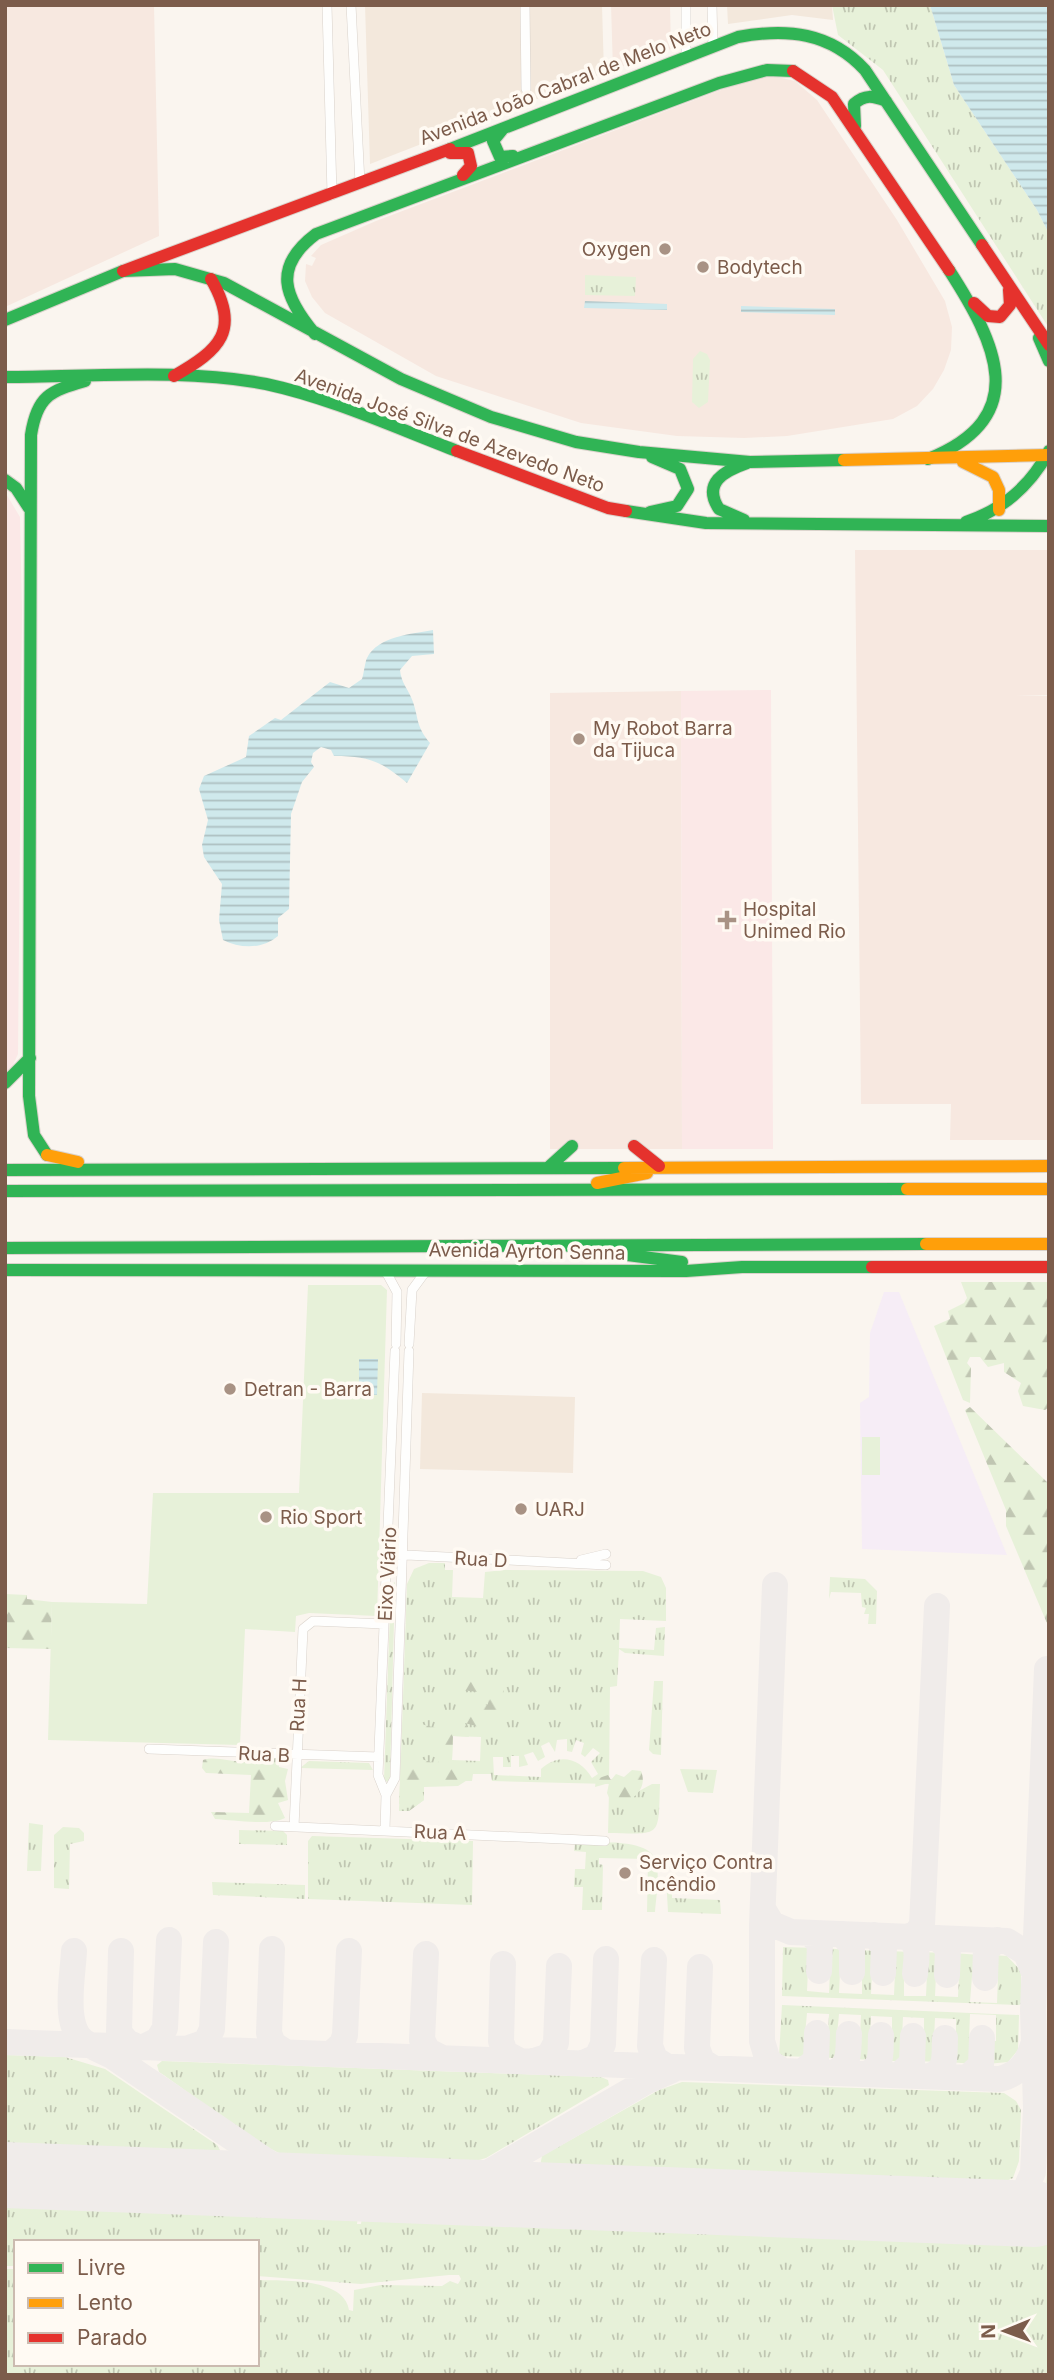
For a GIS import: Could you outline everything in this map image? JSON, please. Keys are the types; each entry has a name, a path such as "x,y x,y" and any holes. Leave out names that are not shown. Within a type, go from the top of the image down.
{"main road":[{"name":"Avenida João Cabral de Melo Neto","path":"123,271 332,195 713,46 760,33 814,36 834,44 855,60 1049,345"},
{"path":"315,334 289,299 286,275 294,250 316,234 719,83 778,67 793,69 811,78 832,97 964,293 979,320 997,371 996,396 972,438 951,452 929,459"},
{"path":"857,136 854,104 867,95 886,102"},
{"path":"505,128 494,141 496,153 506,157 584,128 595,128"},
{"path":"421,159 457,151 468,153 471,166 460,178"},
{"name":"Avenida José Silva de Azevedo Neto","path":"9,320 123,271 175,270 211,279 256,300 401,379 491,418 576,442 639,452 750,462 954,459 1048,454"},
{"path":"174,376 198,363 222,340 227,311 222,295 211,279"},
{"path":"964,293 988,316 1000,317 1010,304 1009,286"},
{"path":"1028,316 1049,361"},
{"path":"5,330 9,320"},
{"path":"5,365 27,375"},
{"name":"Avenida José Silva de Azevedo Neto","path":"5,377 174,376 264,384 311,396 436,441 581,499 639,513 706,523 1049,526"},
{"path":"97,377 47,394 37,404 31,435 30,1058 32,1127 37,1144 47,1155 104,1168"},
{"path":"639,452 681,468 688,489 677,506 639,513"},
{"path":"952,526 999,510 1031,480 1048,454"},
{"path":"954,459 991,472 998,481 999,510"},
{"path":"750,462 720,474 713,481 711,493 719,509 755,523"},
{"path":"5,480 16,488 29,508"},
{"path":"5,1083 30,1058"},
{"path":"550,1166 572,1146"},
{"path":"634,1146 659,1166"},
{"path":"562,1190 680,1166"},
{"path":"5,1170 1049,1166"},
{"path":"178,1168 255,1176 327,1190"},
{"path":"5,1191 1049,1189"},
{"name":"Avenida Ayrton Senna","path":"5,1248 1049,1244"},
{"path":"589,1245 610,1254 742,1267"},
{"path":"201,1269 343,1246"},
{"name":"Avenida Ayrton Senna","path":"5,1270 686,1271 742,1267 1049,1267"}],"street":[{"path":"327,5 332,195"},
{"path":"351,5 360,183"},
{"path":"525,5 526,89"},
{"path":"686,5 686,57"},
{"path":"712,5 713,46"},
{"name":"Eixo Viário","path":"384,1269 393,1281 397,1298 378,1775 386,1795 385,1830"},
{"path":"397,1298 411,1297 416,1282 428,1269"},
{"name":"Eixo Viário","path":"386,1795 395,1778 411,1297"},
{"name":"Rua D","path":"387,1554 606,1565"},
{"name":"Rua D","path":"576,1562 606,1554"},
{"path":"386,1576 403,1576"},
{"name":"Rua H","path":"294,1827 301,1633 305,1626 321,1620 384,1624"},
{"name":"Rua B","path":"149,1749 379,1757"},
{"name":"Rua A","path":"275,1826 605,1840"}],"shaded area":[{"path":"5,5 154,5 159,236 5,307"},
{"path":"365,5 602,5 604,73 370,164"},
{"path":"611,5 670,5 671,49 613,70"},
{"path":"727,5 832,5 833,20 792,15 728,24"},
{"path":"769,75 795,81 817,100 897,220 945,301 952,327 951,350 944,370 933,389 917,406 893,419 787,436 744,438 677,436 581,423 436,376 325,313 312,297 305,281 306,264 312,266 316,258 311,256 321,245 376,221 729,87"},
{"path":"5,492 20,517 22,611 18,1054 12,1067 5,1072"},
{"path":"855,550 1049,550 1049,695 1016,695 1049,696 1049,1140 950,1140 951,1104 861,1104"},
{"name":"Hospital Unimed Rio","path":"771,690 773,1149 682,1149 681,691"},
{"path":"681,691 682,1149 550,1149 550,693"},
{"path":"884,1292 899,1292 1007,1555 862,1549 860,1403 869,1397 870,1333"},
{"path":"422,1393 575,1397 573,1473 420,1469"}],"green space":[{"path":"832,5 930,5 954,85 1037,210 1049,234 1049,328 883,70 838,35"},
{"path":"585,275 636,277 635,296 585,295"},
{"path":"700,351 707,354 710,360 708,402 699,408 692,402 693,359"},
{"path":"961,1282 1049,1282 1049,1407 1045,1410 1023,1406 1018,1391 1021,1383 1004,1372 1004,1363 988,1367 980,1357 970,1357 967,1363 971,1368 970,1403 963,1400 934,1326 950,1319 948,1311 964,1303 967,1298"},
{"name":"Rio Sport","path":"308,1285 381,1285 387,1290 377,1616 309,1613 296,1616 295,1632 245,1629 240,1745 48,1740 52,1602 147,1604 153,1493 299,1493"},
{"path":"970,1407 1049,1484 1049,1628 1006,1526 1006,1510 965,1410"},
{"path":"862,1437 880,1437 880,1475 862,1475"},
{"path":"429,1563 445,1563 445,1570 453,1570 452,1597 483,1598 485,1572 504,1570 643,1571 661,1577 666,1588 666,1621 620,1619 619,1648 654,1650 656,1628 665,1627 664,1656 625,1653 619,1649 617,1686 610,1687 609,1784 492,1781 491,1774 473,1774 472,1781 459,1781 458,1786 424,1787 424,1800 409,1811 399,1811 407,1584 414,1569","holes":["453,1736 481,1737 480,1761 452,1760","567,1739 567,1751 572,1752 576,1740 584,1743 581,1754 585,1757 593,1748 600,1753 591,1762 598,1774 592,1778 581,1765 561,1759 541,1769 541,1777 494,1775 493,1757 503,1757 503,1767 511,1767 511,1756 519,1756 519,1767 528,1765 524,1755 533,1752 538,1761 545,1757 541,1746 549,1742 555,1752 557,1740"]},
{"path":"830,1577 865,1579 877,1591 876,1624 868,1624 869,1614 864,1614 866,1608 862,1607 861,1593 831,1592 829,1599"},
{"path":"395,1582 390,1779 387,1782 384,1779 391,1585"},
{"path":"5,1594 27,1595 27,1599 52,1602 51,1649 5,1648"},
{"path":"465,1677 479,1683 497,1677 504,1686 500,1706 479,1727 465,1723 469,1737 453,1736 452,1760 468,1765 469,1779 458,1786 426,1784 419,1792 424,1800 409,1811 411,1800 399,1804 401,1758 418,1758 437,1764 443,1754 440,1747 428,1750 424,1742 427,1732 421,1724 443,1730 455,1717 474,1715 488,1704 486,1693 454,1689 453,1680"},
{"path":"654,1681 663,1681 661,1755 653,1754 649,1750"},
{"path":"260,1756 278,1756 279,1767 288,1769 285,1781 288,1800 278,1803 285,1818 261,1822 215,1819 211,1812 249,1813 251,1775 206,1773 202,1768 203,1760 245,1761"},
{"path":"309,1761 369,1763 373,1770 300,1768"},
{"path":"680,1769 717,1770 713,1793 688,1792"},
{"path":"632,1770 641,1771 643,1778 640,1790 630,1799 617,1802 610,1800 607,1793 609,1783 595,1787 596,1779 608,1775 611,1780 616,1774 624,1777"},
{"path":"652,1784 660,1784 659,1815 654,1829 639,1833 608,1833 609,1791 639,1791"},
{"path":"29,1823 43,1825 41,1871 27,1871"},
{"path":"63,1827 79,1828 84,1833 84,1841 70,1844 69,1889 54,1888 54,1835"},
{"path":"239,1830 283,1831 287,1835 287,1845 239,1844"},
{"path":"312,1836 473,1841 472,1905 308,1899 308,1841"},
{"path":"575,1843 621,1843 644,1848 652,1854 658,1874 655,1912 647,1912 648,1859 599,1858 599,1864 603,1865 602,1910 582,1910 583,1887 574,1887 575,1869 585,1869 586,1852 574,1851"},
{"path":"666,1877 672,1877 672,1898 720,1900 721,1914 668,1912"},
{"path":"212,1882 305,1885 305,1899 213,1895"},
{"path":"783,1947 816,1948 815,1969 808,1970 807,1991 829,1993 830,1970 824,1970 824,1948 847,1950 847,1971 840,1971 839,1993 862,1994 862,1971 856,1971 857,1950 880,1951 879,1972 872,1972 871,1994 894,1995 895,1973 888,1972 888,1951 911,1952 911,1973 904,1973 904,1996 926,1996 927,1974 920,1973 920,1952 944,1953 943,1974 936,1975 935,1996 958,1997 959,1975 952,1975 953,1953 980,1955 979,1976 972,1976 970,2002 997,2003 998,1977 991,1976 992,1955 1007,1956 1021,1971 1021,2004 782,1996"},
{"path":"782,2005 1019,2015 1018,2050 1008,2062 987,2064 988,2041 996,2041 996,2015 970,2014 969,2040 976,2041 975,2064 948,2062 949,2040 956,2040 956,2019 935,2018 934,2040 940,2040 939,2062 916,2061 918,2039 924,2038 924,2018 903,2017 902,2038 908,2039 908,2061 884,2061 885,2038 892,2038 892,2017 871,2016 870,2037 876,2037 875,2060 852,2059 853,2037 860,2037 861,2015 839,2014 837,2036 844,2037 843,2059 820,2057 821,2036 828,2035 829,2014 807,2013 805,2035 812,2035 811,2057 779,2056"},
{"path":"5,2055 65,2057 105,2069 217,2145 220,2150 217,2156 5,2149"},
{"path":"162,2061 601,2077 608,2080 609,2085 486,2158 445,2164 350,2164 295,2158 265,2146 159,2072 157,2065"},
{"path":"682,2082 1004,2093 1016,2101 1021,2110 1019,2161 1013,2178 994,2186 570,2170 540,2166 542,2156 659,2090"},
{"path":"1049,2131 1049,2375 5,2375 5,2269 14,2269 14,2366 259,2366 259,2280 296,2281 324,2286 345,2299 349,2310 353,2311 354,2290 381,2285 442,2286 450,2281 458,2284 461,2279 459,2275 449,2275 361,2284 259,2276 259,2240 14,2240 14,2266 5,2266 5,2202 358,2216 357,2224 361,2224 362,2216 386,2216 1026,2241 1039,2237 1041,2192 1046,2191"}],"water":[{"path":"930,5 1049,5 1049,234 1037,210 954,85"},
{"path":"585,301 667,304 667,310 584,308"},
{"path":"741,306 835,309 835,315 741,312"},
{"path":"433,630 434,654 412,656 400,670 420,727 430,743 407,783 374,761 334,756 331,750 321,747 313,753 311,762 314,767 302,782 291,814 289,909 278,918 278,936 266,943 252,946 223,940 219,920 222,884 204,857 202,845 208,820 199,789 204,776 246,757 249,736 275,718 281,720 330,682 349,688 362,679 367,658 379,645 396,637"},
{"path":"359,1359 378,1359 377,1395 359,1395"}],"taxiway":[{"path":"775,1585 762,1925 762,2041 768,2061 783,2071"},
{"path":"906,1937 916,1934 922,1925 937,1606"},
{"path":"1000,2213 1021,2200 1033,2172 1036,2108 1033,2010 1047,1669"},
{"path":"763,1909 772,1924 791,1932 1007,1941 1026,1953 1035,1975"},
{"path":"810,1933 820,1944 819,1971"},
{"path":"842,1934 852,1946 852,1972"},
{"path":"874,1935 884,1947 883,1973"},
{"path":"906,1937 916,1948 915,1974"},
{"path":"938,1938 948,1949 947,1975"},
{"path":"144,2047 158,2040 165,2028 169,1940"},
{"path":"985,1978 986,1950 997,1940"},
{"path":"189,2048 206,2042 212,2029 216,1942"},
{"path":"272,1949 269,2033 273,2044 284,2051"},
{"path":"74,1951 71,2016 80,2038 88,2044"},
{"path":"121,1951 119,2032 127,2042 138,2047"},
{"path":"332,2053 342,2044 345,2035 349,1951"},
{"path":"426,1954 422,2040 428,2051 442,2058"},
{"path":"581,2064 597,2057 603,2044 606,1959"},
{"path":"654,1960 650,2046 655,2059 666,2066"},
{"path":"503,1964 501,2041 505,2053 520,2061"},
{"path":"531,2062 549,2056 556,2043 559,1966"},
{"path":"700,1967 697,2048 702,2061 713,2068"},
{"path":"802,2072 816,2060 817,2033"},
{"path":"834,2073 846,2061 849,2034"},
{"path":"866,2074 878,2063 881,2035"},
{"path":"899,2075 912,2063 913,2036"},
{"path":"930,2076 942,2066 945,2038"},
{"path":"968,2077 981,2065 982,2038"},
{"path":"5,2042 1000,2079 1021,2067 1033,2045"},
{"path":"95,2048 112,2056 278,2169 311,2186 325,2187"},
{"path":"443,2192 484,2175 647,2081 672,2070"},
{"path":"213,2183 226,2182 241,2175 247,2157 240,2144"},
{"path":"519,2155 511,2169 515,2185 530,2194 555,2196"}],"runway":[{"path":"5,2175 1035,2214"}],"traffic: fast":[{"path":"450,149 738,37 774,33 807,36 837,48 852,57 865,70 982,245"},
{"path":"315,334 296,307 287,282 293,258 316,234 719,83 767,70 793,71"},
{"path":"855,126 854,104 869,97 886,101"},
{"path":"502,130 493,141 500,157 513,156"},
{"path":"5,320 123,271 175,269 224,283 401,379 491,417 576,442 639,452 750,462 844,460"},
{"path":"928,459 961,442 982,422 993,400 996,376 991,351 980,324 949,270"},
{"path":"1039,338 1049,361"},
{"path":"5,377 136,374 202,376 266,384 338,405 457,451"},
{"path":"47,1155 34,1135 29,1096 31,435 41,403 54,392 85,381"},
{"path":"966,522 980,517 1015,495 1042,464 1049,451"},
{"path":"650,512 677,506 688,489 680,469 652,457"},
{"path":"744,520 719,509 713,492 718,479 747,463"},
{"path":"5,480 16,488 29,508"},
{"path":"626,511 706,523 1049,526"},
{"path":"5,1083 30,1058"},
{"path":"550,1166 572,1146"},
{"path":"5,1170 624,1168"},
{"path":"5,1191 907,1189"},
{"path":"5,1248 926,1244"},
{"path":"604,1252 682,1262"},
{"path":"5,1270 686,1271 742,1267 872,1267"}],"traffic: slow":[{"path":"844,460 1049,455"},
{"path":"963,462 993,477 999,490 999,510"},
{"path":"47,1155 78,1162"},
{"path":"624,1168 1049,1166"},
{"path":"597,1183 647,1173"},
{"path":"907,1189 1049,1189"},
{"path":"926,1244 1049,1244"}],"traffic: jam":[{"path":"793,71 832,97 949,270"},
{"path":"123,271 450,149"},
{"path":"450,153 468,153 471,166 463,175"},
{"path":"982,245 1049,345"},
{"path":"174,376 203,357 221,337 225,325 224,312 211,279"},
{"path":"974,303 988,316 1000,317 1010,305 1009,290"},
{"path":"457,451 608,508 626,511"},
{"path":"634,1146 659,1166"},
{"path":"872,1267 1049,1267"}],"place":[{"name":"Oxygen","path":"665,249"},
{"name":"Bodytech","path":"703,267"},
{"name":"My Robot Barra da Tijuca","path":"579,739"},
{"name":"Hospital Unimed Rio","path":"727,920"},
{"name":"Detran - Barra","path":"230,1389"},
{"name":"UARJ","path":"521,1509"},
{"name":"Rio Sport","path":"266,1517"},
{"name":"Serviço Contra Incêndio","path":"625,1873"}]}
